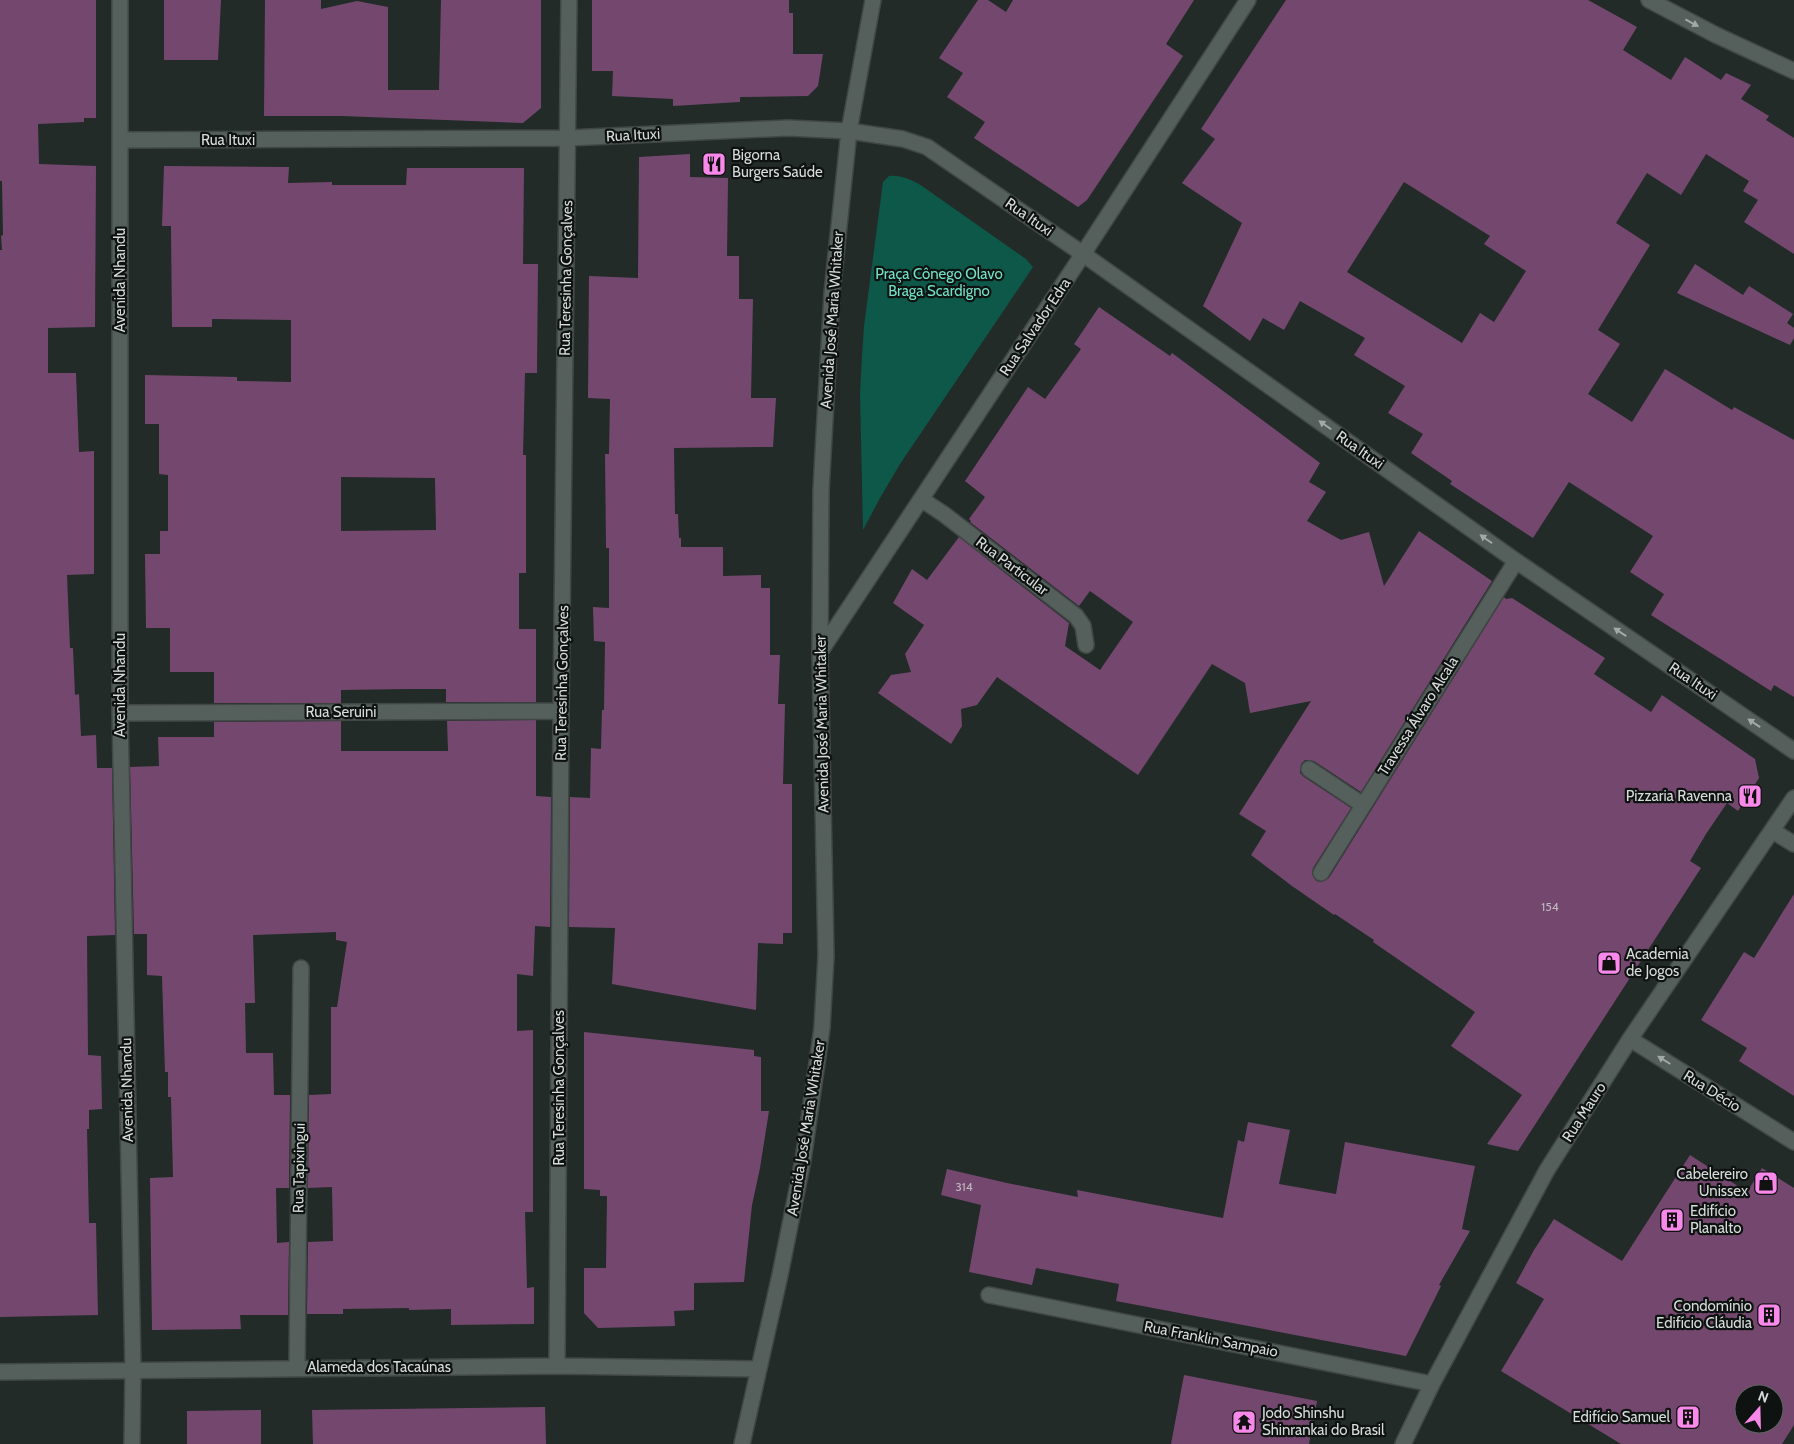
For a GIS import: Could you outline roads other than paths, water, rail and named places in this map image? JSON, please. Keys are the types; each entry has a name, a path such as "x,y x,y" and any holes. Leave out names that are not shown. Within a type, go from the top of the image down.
{"street":[{"name":"Avenida Nhandu","path":"120,0 120,713 132,1444"},
{"name":"Rua Teresinha Gonçalves","path":"557,1366 561,711 569,0"},
{"name":"Avenida José Maria Whitaker","path":"742,1444 780,1275 803,1160 822,1028 826,956 820,652 822,460 832,293 849,131 873,0"},
{"name":"Rua Salvador Edra","path":"820,652 1248,0"},
{"path":"1649,0 1716,35 1794,71"},
{"name":"Rua Ituxi","path":"120,140 568,138 788,128 849,131 903,139 927,147 1083,254 1516,561 1794,751"},
{"name":"Rua Particular","path":"921,499 945,515 1076,616 1083,626 1086,645"},
{"name":"Travessa Álvaro Alcala","path":"1321,872 1336,851 1516,561"},
{"name":"Rua Seruini","path":"120,713 561,711"},
{"path":"1309,769 1363,805"},
{"name":"Rua Mauro","path":"1404,1444 1432,1384 1547,1170 1630,1039 1794,798"},
{"path":"1773,831 1794,844"},
{"name":"Rua Tapixingui","path":"297,1368 301,968"},
{"name":"Rua Décio","path":"1630,1039 1794,1142"},
{"name":"Rua Franklin Sampaio","path":"989,1295 1432,1384"},
{"name":"Alameda dos Tacaúnas","path":"0,1372 557,1366 758,1369"}],"place":[{"name":"Bigorna Burgers Saúde","path":"714,164"},
{"name":"Pizzaria Ravenna","path":"1750,796"},
{"name":"Academia de Jogos","path":"1609,963"},
{"name":"Cabelereiro Unissex","path":"1766,1183"},
{"name":"Edifício Planalto","path":"1672,1220"},
{"name":"Condomínio Edifício Cláudia","path":"1769,1315"},
{"name":"Edifício Samuel","path":"1688,1417"},
{"name":"Jodo Shinshu Shinrankai do Brasil","path":"1244,1422"}],"park label":[{"name":"Praça Cônego Olavo Braga Scardigno","path":"939,282"}]}
